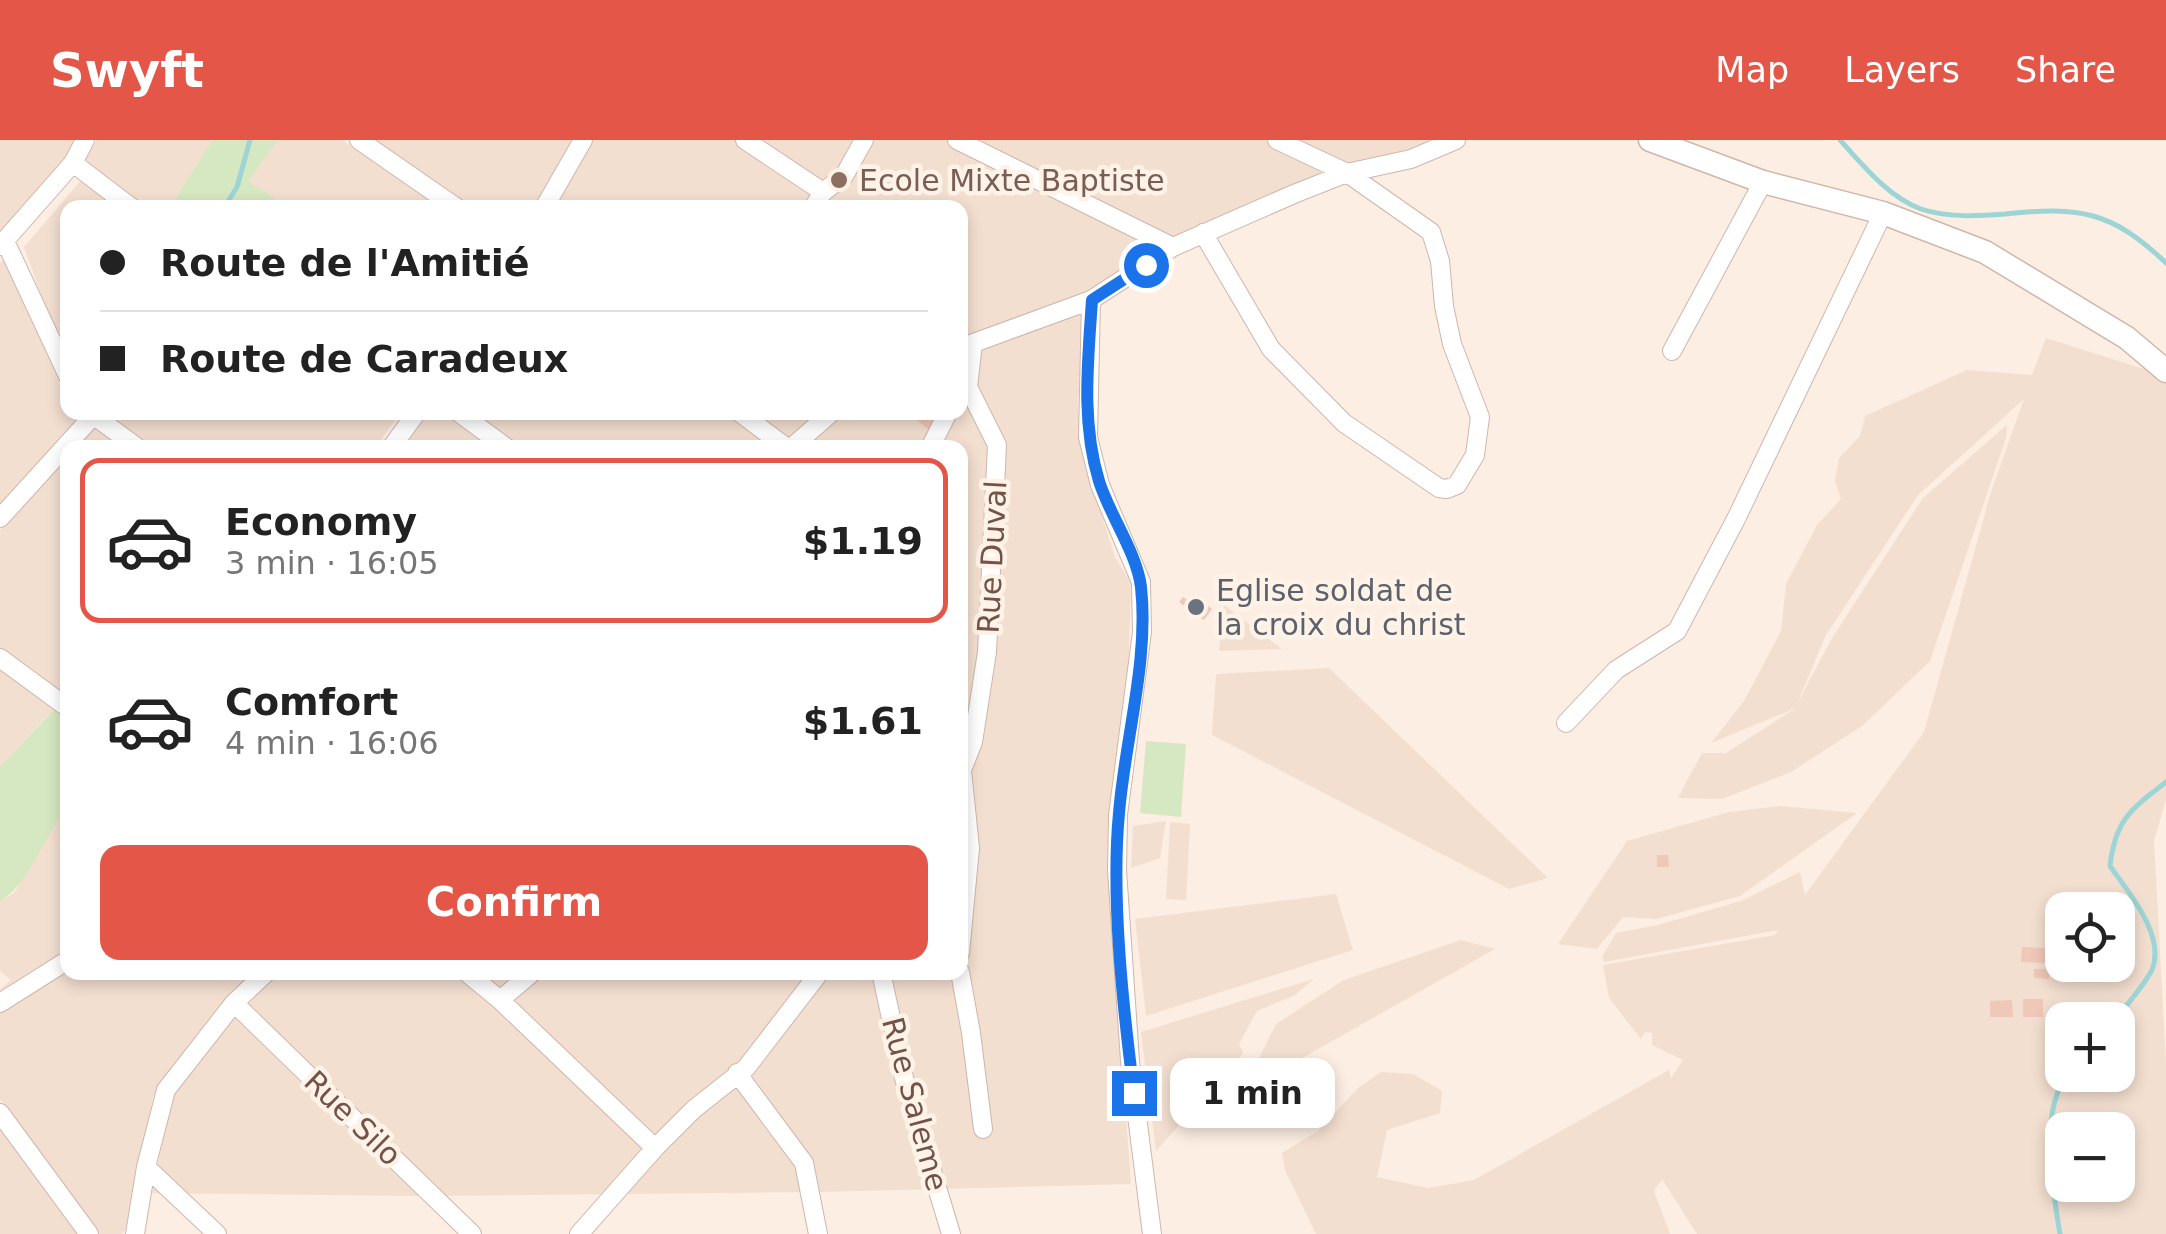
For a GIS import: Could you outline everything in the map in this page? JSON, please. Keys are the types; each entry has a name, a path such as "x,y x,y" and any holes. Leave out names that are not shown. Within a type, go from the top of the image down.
{"street":[{"path":"60,360 3,244 73,163 85,140"},
{"path":"359,140 445,200"},
{"path":"549,200 583,140"},
{"path":"745,140 818,200 844,176 864,140"},
{"path":"957,140 1173,247"},
{"path":"1204,233 1271,349 1344,422 1439,488 1457,486 1475,456 1480,417 1452,344 1440,261 1430,232 1348,173 1277,140"},
{"path":"968,344 1092,300 1173,247 1204,233 1348,173 1410,159 1456,140"},
{"path":"1650,140 1763,182 1883,213 1986,252 2127,338 2166,371"},
{"path":"73,163 122,200"},
{"path":"1672,351 1763,182"},
{"path":"1566,723 1616,670 1677,631 1736,519 1883,213"},
{"path":"1092,300 1088,437 1100,485 1140,582 1142,632 1118,815 1117,870 1130,1061 1156,1230"},
{"name":"Rue Duval","path":"968,398 997,445 987,652 968,755"},
{"path":"68,440 86,420"},
{"path":"97,420 126,440"},
{"path":"469,420 496,440"},
{"path":"750,420 778,440"},
{"path":"799,440 822,420"},
{"path":"0,518 60,449"},
{"path":"0,658 60,702"},
{"path":"968,831 968,869"},
{"path":"0,1003 60,965"},
{"path":"136,1234 146,1168 166,1090 234,1003 258,980"},
{"path":"476,980 655,1148"},
{"path":"500,1000 524,980"},
{"path":"578,1234 694,1109 746,1068 812,980"},
{"name":"Rue Saleme","path":"884,980 904,1078 951,1234"},
{"path":"961,980 983,1129"},
{"name":"Rue Silo","path":"234,1003 472,1234"},
{"path":"737,1073 804,1164 818,1234"},
{"path":"0,1112 86,1232"},
{"path":"146,1168 217,1234"}],"shaded area":[{"path":"0,140 75,140 65,158 0,233"},
{"path":"97,140 212,140 174,200 133,200 83,164"},
{"path":"278,140 342,140 432,200 277,200 247,181"},
{"path":"373,140 1430,140 1430,147 1329,172 1253,202 1158,249 1080,294 968,337 968,200 461,200"},
{"path":"82,179 111,200 64,200"},
{"path":"60,205 60,348 24,247"},
{"path":"7,257 60,384 60,420 81,420 0,510 0,263"},
{"path":"1084,312 1078,403 1082,453 1115,557 1131,583 1128,683 1115,762 1111,819 1111,916 1131,1184 423,1196 152,1193 173,1090 246,1003 271,980 968,980 968,440 810,440 833,420 968,420 968,349"},
{"path":"2046,338 2166,376 2166,800 2154,841 2166,1063 2166,1234 1697,1234 1662,1179 1654,1191 1670,1234 1316,1234 1285,1170 1282,1153 1318,1131 1357,1089 1381,1072 1413,1074 1442,1091 1440,1113 1387,1130 1377,1177 1428,1188 1474,1180 1669,1070 1671,1078 1683,1060 1652,1045 1652,1033 1645,1032 1641,1039 1609,998 1603,965 1775,935 1778,930 1604,962 1602,957 1616,933 1741,901 1800,872 1805,895 1924,732 1991,492 2024,399 1918,495 1826,635 1797,704 1832,638 1923,498 2007,425 2006,438 1930,661 1862,726 1791,772 1722,799 1678,798 1702,753 1726,753 1796,708 1711,743 1744,701 1781,631 1786,584 1817,525 1841,499 1835,481 1839,458 1860,436 1865,416 1967,370 2032,375"},
{"path":"105,420 395,420 381,440 136,440"},
{"path":"418,420 739,420 767,440 405,440"},
{"path":"762,420 816,420 788,439"},
{"path":"94,424 117,440 80,440"},
{"path":"60,462 60,691 0,649 0,530"},
{"path":"1224,605 1282,649 1219,651"},
{"path":"0,668 54,708 0,767"},
{"path":"1329,668 1548,878 1509,889 1212,735 1216,674"},
{"path":"1780,806 1857,813 1740,896 1656,919 1623,917 1597,949 1558,944 1627,841 1729,812"},
{"path":"60,816 60,980 244,980 228,995 153,1097 128,1228 121,1234 100,1234 0,1099 0,989 11,980 0,971 0,901 14,893"},
{"path":"1166,821 1160,858 1131,868 1133,826"},
{"path":"1170,822 1190,824 1186,900 1166,899"},
{"path":"1336,894 1353,950 1146,1016 1135,919"},
{"path":"1461,940 1495,949 1242,1092 1276,1024 1344,980"},
{"path":"1314,979 1295,995 1257,1011 1239,1044 1243,1053 1156,1151 1141,1032"},
{"path":"0,1120 81,1234 0,1234"}],"green space":[{"path":"212,140 278,140 248,181 277,200 174,200"},
{"path":"55,708 60,712 60,818 29,871 0,901 0,767"},
{"path":"1146,741 1186,744 1181,817 1140,813"}],"building":[{"path":"917,420 938,420 932,433"},
{"path":"1193,595 1212,609 1204,620 1179,602 1183,597 1189,601"},
{"path":"1657,855 1668,855 1669,867 1657,867"},
{"path":"2022,947 2045,948 2045,963 2021,962"},
{"path":"2034,969 2045,969 2045,979 2034,978"},
{"path":"2023,999 2043,999 2043,1017 2023,1017"},
{"path":"2012,1000 2013,1017 1990,1017 1990,1001"}],"waterway":[{"path":"229,200 237,187 250,140"},
{"path":"1840,140 1887,189 1921,209 1963,216 2054,211 2093,216 2128,232 2166,263"},
{"path":"2128,1002 2152,970 2154,943 2143,915 2110,866 2112,850 2127,817 2166,782"},
{"path":"2058,1092 2050,1129 2050,1152 2060,1234"}],"place":[{"name":"Ecole Mixte Baptiste","path":"839,180"},
{"name":"Eglise soldat de la croix du christ","path":"1196,607"}],"route":[{"path":"1134,1093 1117,870 1118,815 1142,632 1140,582 1100,485 1088,437 1087,384 1092,300 1146,265"}]}
